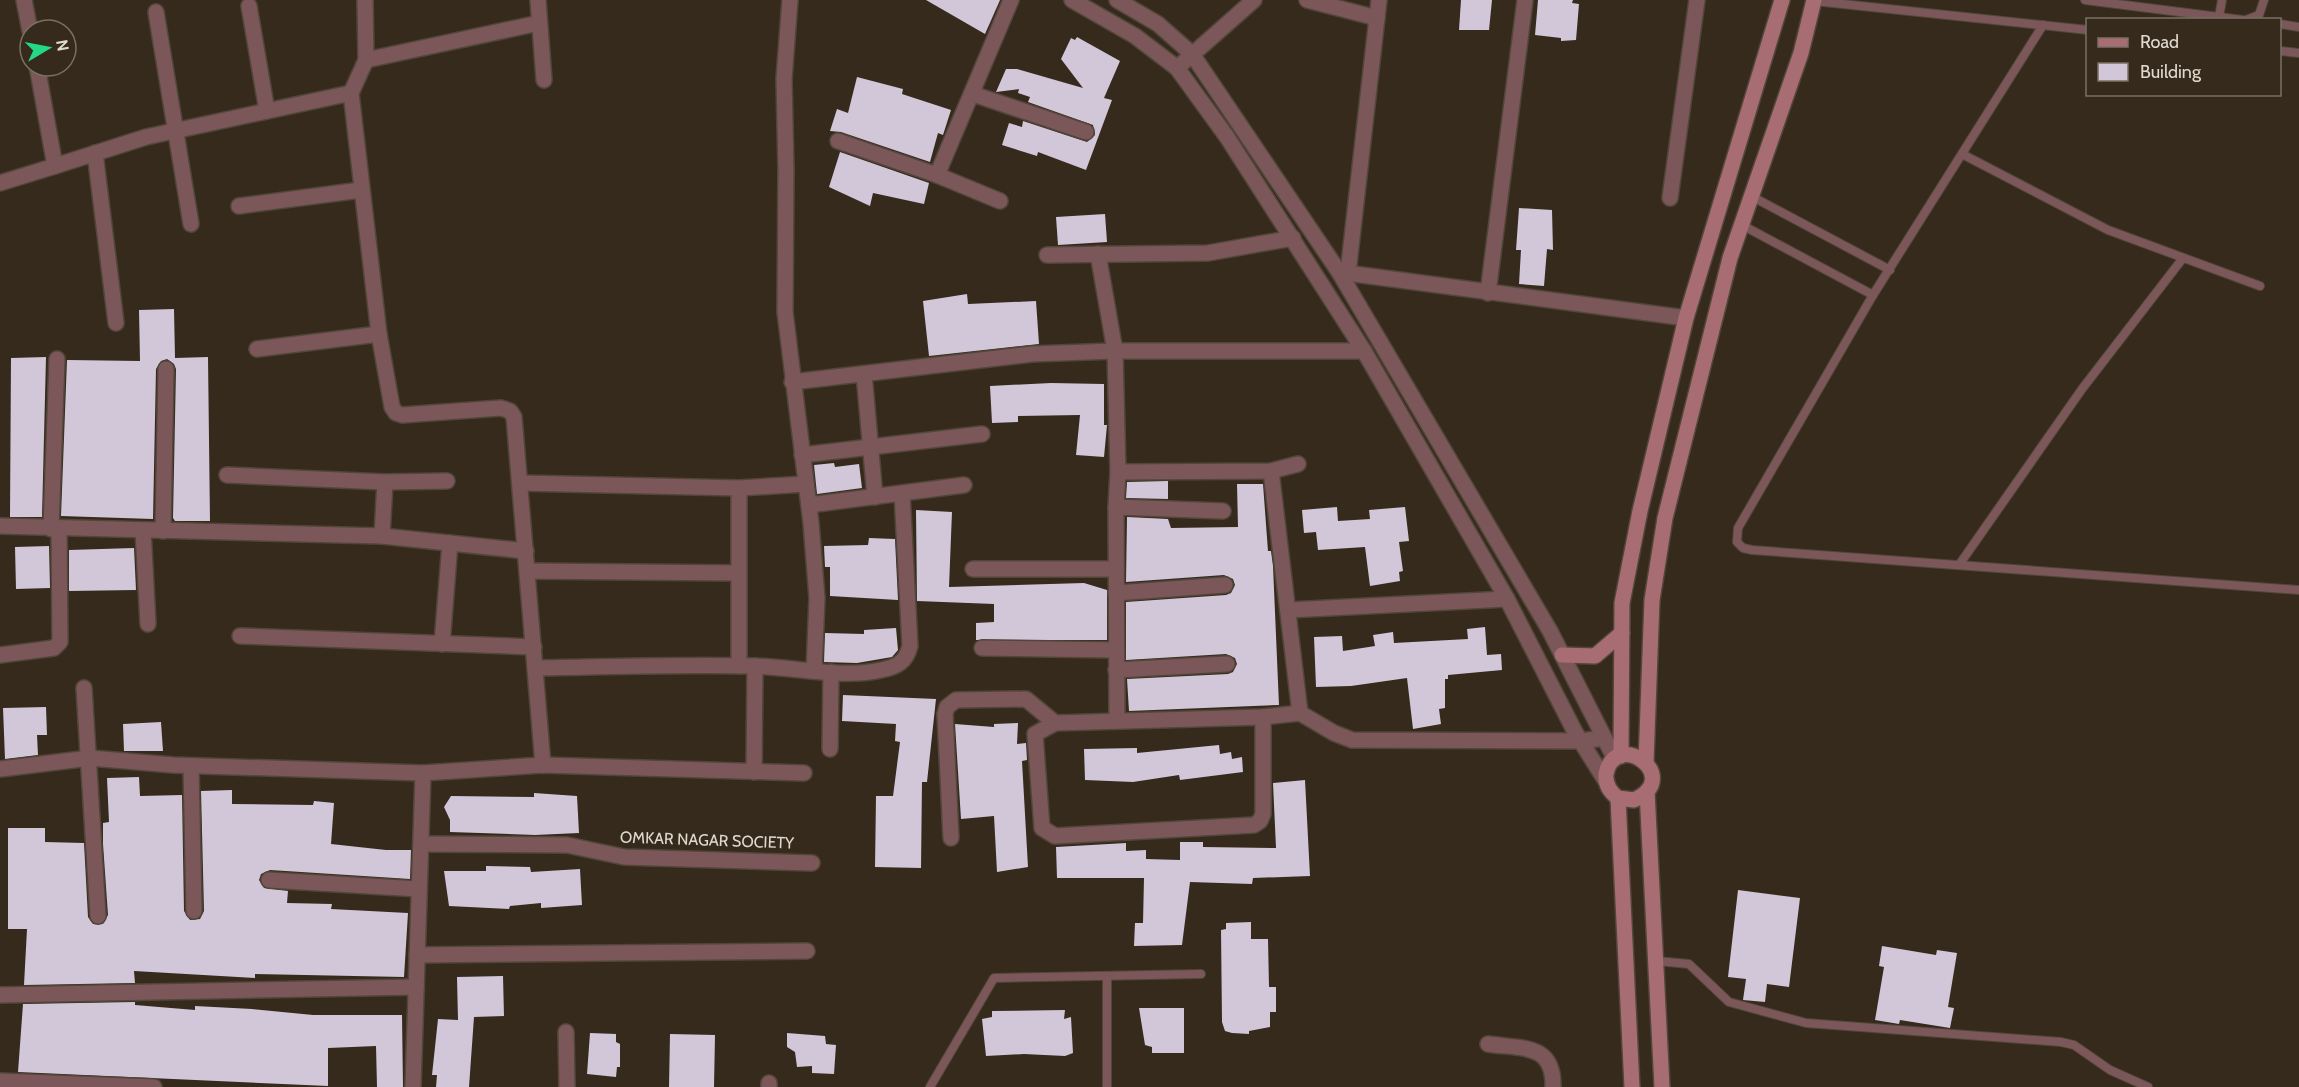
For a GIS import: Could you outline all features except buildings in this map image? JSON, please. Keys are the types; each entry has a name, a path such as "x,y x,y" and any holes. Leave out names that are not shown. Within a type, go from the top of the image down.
{"main road":[{"path":"1632,1087 1618,798 1607,783 1607,770 1618,757 1622,603 1640,511 1686,318 1782,0"},
{"path":"1662,1087 1647,791 1652,776 1646,762 1652,600 1665,518 1740,224 1801,53 1814,0"},
{"path":"1562,655 1586,658 1595,656 1622,633"},
{"path":"1618,757 1634,755 1646,762"},
{"path":"1618,798 1634,800 1647,791"}],"street":[{"path":"24,0 27,18"},
{"path":"365,0 366,60 351,93 379,334 392,407 396,413 501,408 510,411 514,417 543,765"},
{"path":"538,0 544,80"},
{"path":"789,0 784,79 786,171 784,312 809,505 817,598 814,671"},
{"path":"937,175 1011,0"},
{"path":"1072,0 1135,36 1177,68 1227,136 1364,351 1508,599 1581,741 1607,783"},
{"path":"1117,0 1158,24 1192,54 1344,273 1369,323 1562,655 1604,738 1618,757"},
{"path":"1177,68 1254,0"},
{"path":"1307,0 1377,18"},
{"path":"1344,273 1379,0"},
{"path":"1488,293 1525,0"},
{"path":"1670,198 1697,0"},
{"path":"249,6 267,111"},
{"path":"156,12 191,224"},
{"path":"366,60 539,23"},
{"path":"38,78 55,166"},
{"path":"0,183 174,131 351,93"},
{"path":"973,94 1086,132"},
{"path":"838,141 937,175 1000,201"},
{"path":"95,153 116,323"},
{"path":"239,206 362,190"},
{"path":"1047,255 1208,253 1293,238"},
{"path":"1098,254 1115,351 1118,472 1116,507 1117,720"},
{"path":"1344,273 1686,318"},
{"path":"1347,325 1369,323"},
{"path":"257,349 379,334"},
{"path":"792,382 1032,354 1115,351 1364,351"},
{"path":"0,655 54,648 60,642 55,529 57,359"},
{"path":"163,531 166,369"},
{"path":"864,374 874,497"},
{"path":"802,455 982,434"},
{"path":"1118,472 1271,471 1298,464"},
{"path":"1271,471 1300,713"},
{"path":"227,475 386,482 447,481"},
{"path":"382,536 386,482"},
{"path":"520,483 739,488 806,484"},
{"path":"809,505 964,485"},
{"path":"739,488 738,573 754,772"},
{"path":"535,668 747,666 831,672 878,671 899,666 908,656 910,646 902,493"},
{"path":"1116,507 1223,511"},
{"path":"0,526 382,536 526,551"},
{"path":"143,530 148,624"},
{"path":"442,644 450,543"},
{"path":"973,569 1116,569"},
{"path":"527,571 738,573"},
{"path":"1116,593 1225,585"},
{"path":"1288,610 1508,599"},
{"path":"240,636 534,647"},
{"path":"982,648 1116,650"},
{"path":"1116,670 1227,664"},
{"path":"830,749 831,672"},
{"path":"84,688 98,916"},
{"path":"951,838 945,714 951,702 1026,699 1054,723"},
{"path":"1263,717 1263,814 1260,821 1254,825 1055,836 1042,828 1039,822 1035,734 1054,723 1263,717 1300,713 1334,733 1352,740 1581,741 1604,738"},
{"path":"0,770 90,758 191,766 423,773 543,765 804,773"},
{"path":"191,766 194,911"},
{"path":"413,1087 423,773"},
{"name":"OMKAR NAGAR SOCIETY","path":"421,844 567,845 624,857 812,863"},
{"path":"269,879 419,889"},
{"path":"417,955 807,951"},
{"path":"0,995 416,987"},
{"path":"566,1032 567,1087"},
{"path":"1488,1044 1535,1051 1543,1055 1550,1062 1553,1087"},
{"path":"0,1082 154,1087"}],"lane":[{"path":"1814,0 2086,30"},
{"path":"2085,0 2232,18"},
{"path":"2219,16 2222,0"},
{"path":"2250,18 2259,15 2264,0"},
{"path":"2281,24 2299,27"},
{"path":"2043,25 1874,295 1738,528 1737,542 1743,548 1752,550 2299,590"},
{"path":"2281,51 2299,53"},
{"path":"1962,154 2108,230 2260,286"},
{"path":"1751,196 1890,270"},
{"path":"1740,224 1874,295"},
{"path":"1959,565 2082,388 2183,258"},
{"path":"1657,961 1689,964 1729,1002 1806,1023 2061,1042 2074,1045 2110,1070 2148,1087"},
{"path":"930,1087 993,978 1202,974"},
{"path":"1107,977 1107,1087"}]}
